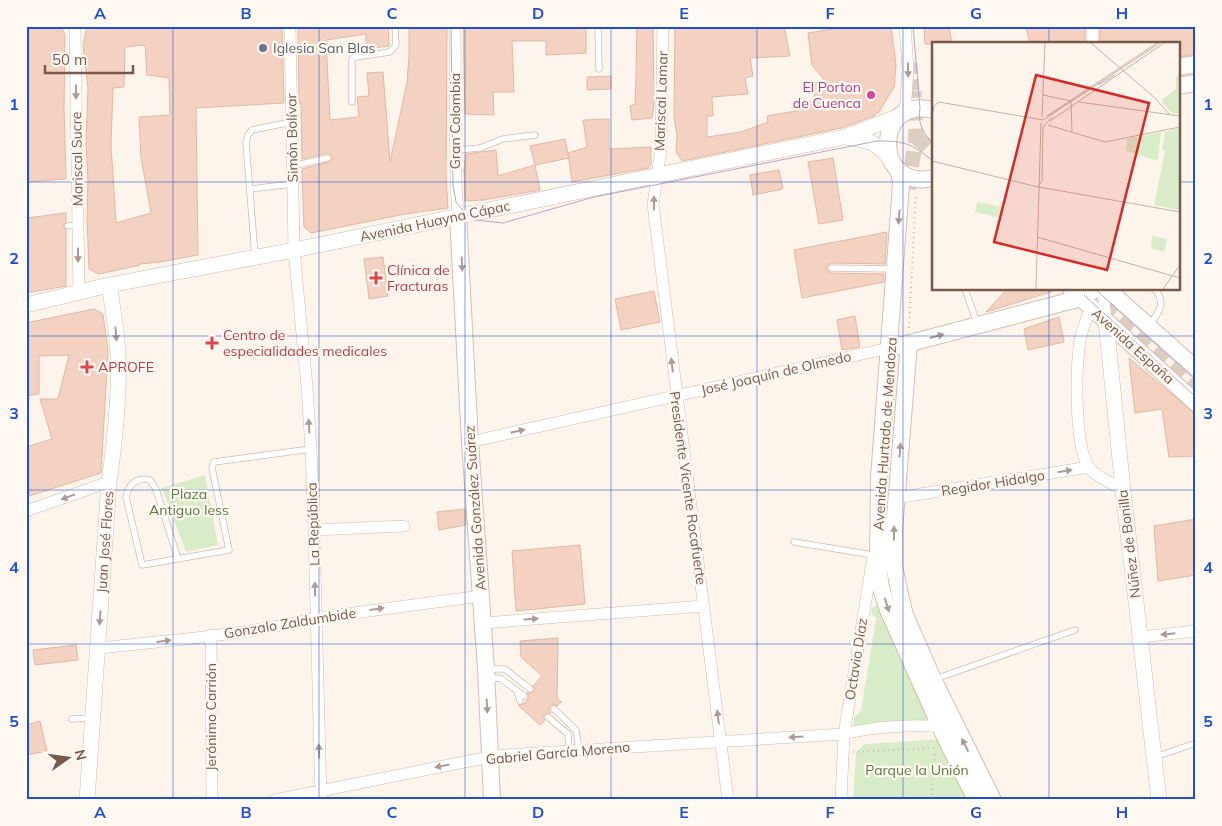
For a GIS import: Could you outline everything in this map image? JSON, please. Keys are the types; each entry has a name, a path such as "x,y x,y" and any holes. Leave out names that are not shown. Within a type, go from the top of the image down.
{"main road":[{"path":"1180,67 1196,64"},
{"path":"1180,86 1196,83"},
{"path":"902,115 920,108 932,110"},
{"name":"Avenida Hurtado de Mendoza","path":"902,115 894,122 888,138 889,154 901,182 879,478 878,565 881,588 888,610 947,724 993,800"},
{"path":"895,165 903,174 927,179"},
{"name":"Avenida González Suárez","path":"458,216 492,800"},
{"name":"José Joaquín de Olmedo","path":"890,348 1082,296 1094,290"},
{"name":"Avenida España","path":"1108,290 1196,369"},
{"name":"Avenida España","path":"1082,296 1106,321 1196,403"},
{"name":"Avenida Hurtado de Mendoza","path":"909,343 896,498 894,556 899,590 906,615 933,680 947,724 976,800"}],"street":[{"name":"Mariscal Sucre","path":"75,26 73,225 79,292"},
{"name":"Simón Bolívar","path":"290,26 294,250"},
{"name":"Gran Colombia","path":"455,26 458,216"},
{"name":"Mariscal Lamar","path":"657,176 661,149 663,26"},
{"path":"844,137 902,115 908,69 904,26"},
{"path":"1092,26 1093,42"},
{"name":"Avenida Huayna Cápac","path":"26,305 79,292 294,250 844,137"},
{"path":"844,137 862,139 877,144 895,165"},
{"name":"Presidente Vicente Rocafuerte","path":"657,176 653,204 728,800"},
{"name":"La República","path":"294,250 307,387 314,530 320,795"},
{"name":"Juan José Flores","path":"87,800 109,482 116,431 118,354 115,316 109,286"},
{"name":"Núñez de Bonilla","path":"1103,290 1122,490 1159,800"},
{"path":"1082,296 1077,384 1080,434 1084,456 1089,468 1122,490"},
{"name":"José Joaquín de Olmedo","path":"470,442 890,348"},
{"name":"Regidor Hidalgo","path":"896,498 1089,468"},
{"path":"26,511 109,482"},
{"name":"Octavio Díaz","path":"842,800 844,734 879,518"},
{"path":"314,530 404,526"},
{"name":"Gonzalo Zaldumbide","path":"98,648 211,635 316,618 481,596"},
{"path":"483,623 704,606"},
{"path":"1140,637 1196,631"},
{"name":"Jerónimo Carrión","path":"211,635 212,800"},
{"name":"Gabriel García Moreno","path":"275,800 320,795 490,757 574,750 844,734 857,737 931,733 947,724"}],"lane":[{"path":"352,102 352,60 356,57 390,52 396,45 395,26"},
{"path":"598,26 599,68"},
{"path":"255,257 246,143 248,135 252,130 292,122"},
{"path":"456,150 480,148 503,139 535,136"},
{"path":"292,166 328,158"},
{"path":"250,189 293,184"},
{"path":"831,268 895,269"},
{"path":"965,290 978,325"},
{"path":"1147,325 1158,315 1161,306 1155,290"},
{"path":"178,559 156,489 150,480 142,478 136,480 128,488 126,497 142,565 178,559 229,550 212,468 214,462 310,449"},
{"path":"794,542 873,555"},
{"path":"933,680 1075,630"},
{"path":"486,674 505,669 524,684 532,687"},
{"path":"486,674 500,678 517,691 522,699"},
{"path":"557,709 576,730 574,750"},
{"path":"72,719 93,718"},
{"path":"548,719 568,734 574,750"},
{"path":"1154,758 1196,743"}],"path":[{"name":"Avenida Hurtado de Mendoza","path":"909,343 927,179"},
{"path":"844,752 935,748 931,800"}],"green space":[{"name":"Plaza Antiguo Iess","path":"205,475 218,545 186,552 162,488"},
{"path":"877,605 880,607 928,716 925,721 854,725 854,717 861,711 876,618 871,614 872,608"},
{"name":"Parque la Unión","path":"940,739 968,800 853,800 856,752 865,744"}],"building":[{"path":"26,26 61,26 65,35 64,108 66,179 26,182"},
{"path":"87,26 282,26 284,103 196,108 198,255 139,264 99,274 89,269 86,143 88,88 83,45","holes":["145,45 147,75 169,78 170,115 139,117 141,157 151,213 116,223 111,145 113,88 124,87 125,47"]},
{"path":"298,26 388,26 389,46 366,49 366,34 326,40 330,120 359,117 357,97 369,96 367,73 383,72 390,162 407,82 409,26 447,26 446,175 448,208 405,214 311,233 304,227 302,169 329,162 333,157 327,153 302,159"},
{"path":"463,26 586,26 586,53 546,55 546,41 512,41 514,92 493,92 494,115 465,114"},
{"path":"637,26 653,26 654,105 652,118 632,120 630,106 635,104"},
{"path":"675,26 784,26 790,56 750,58 753,76 745,78 748,94 712,97 713,116 707,116 707,137 741,132 768,122 767,116 796,111 795,104 815,101 813,83 825,81 812,65 808,33 850,26 891,26 896,65 894,87 879,112 874,116 841,128 682,161 676,152 677,135 674,118"},
{"path":"924,26 949,26 952,42 925,44"},
{"path":"1026,26 1085,26 1085,42 1030,42"},
{"path":"1100,26 1196,26 1196,54 1180,57 1180,42 1100,42"},
{"path":"611,76 611,89 587,90 587,77"},
{"path":"609,119 609,149 651,147 651,164 648,168 572,182 568,153 587,147 583,120"},
{"path":"565,139 569,158 535,165 530,146"},
{"path":"496,150 498,176 535,165 540,190 484,200 465,201 464,170 466,154"},
{"path":"833,158 843,220 819,224 808,162"},
{"path":"779,170 783,189 753,195 750,175"},
{"path":"66,213 66,222 63,226 66,230 66,286 26,293 26,218"},
{"path":"887,232 885,264 831,263 826,267 827,271 831,273 884,274 884,282 802,298 794,250"},
{"name":"Clínica de Fracturas","path":"383,257 388,296 369,299 364,259"},
{"path":"1006,290 1054,290 1054,291 986,312"},
{"path":"654,291 660,322 621,330 615,299"},
{"path":"94,309 103,314 108,351 101,473 26,497 26,447 52,439 40,399 58,399 69,355 39,356 39,394 26,396 26,323"},
{"path":"855,316 860,347 842,350 837,320"},
{"path":"1059,317 1064,342 1028,350 1024,329"},
{"path":"1129,358 1193,412 1196,431 1196,456 1169,457 1162,409 1135,413"},
{"path":"465,509 466,525 439,530 437,512"},
{"path":"1196,519 1196,575 1158,581 1154,526"},
{"path":"580,545 585,604 516,611 512,551"},
{"path":"558,638 557,698 561,702 557,706 553,704 550,706 549,710 551,713 545,714 543,717 545,720 540,725 518,705 524,704 529,697 527,693 533,692 535,689 533,686 542,676 521,657 520,641"},
{"path":"76,645 78,660 35,665 33,650"},
{"path":"40,721 47,751 26,755 26,725"}],"tunnel":[{"path":"912,63 914,91"},
{"path":"908,189 916,137 914,91"},
{"path":"916,137 932,151"},
{"path":"1087,290 1196,388"}],"tram line":[{"path":"451,26 453,185 456,202 466,214 476,220 503,223 594,197 877,141 907,144 932,160"},
{"path":"913,26 920,122 926,136 932,142"},
{"path":"1096,290 1196,379"},
{"path":"1084,295 1196,397"}],"place":[{"name":"Iglesia San Blas","path":"263,48"},
{"name":"El Porton de Cuenca","path":"871,95"},
{"name":"Clínica de Fracturas","path":"376,278"},
{"name":"Centro de especialidades medicales","path":"212,343"},
{"name":"APROFE","path":"87,367"}]}
